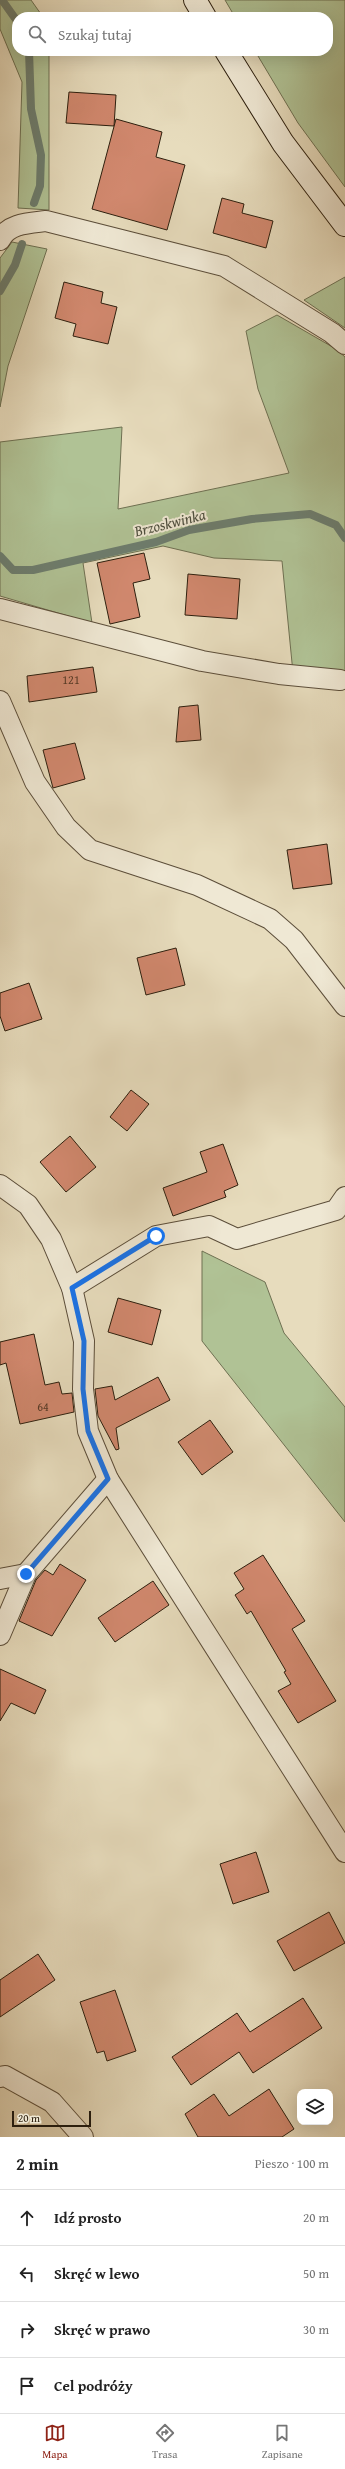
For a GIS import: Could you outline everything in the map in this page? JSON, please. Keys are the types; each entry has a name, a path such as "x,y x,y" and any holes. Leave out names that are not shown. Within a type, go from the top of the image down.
{"street":[{"path":"195,0 203,12"},
{"path":"229,56 283,143 345,225"},
{"path":"0,240 2,235 19,224 46,221 224,266 332,333 345,344"},
{"path":"0,609 202,661 279,674 340,680"},
{"path":"0,701 35,782 66,827 90,850 197,885 270,919 294,940 345,1006"},
{"path":"0,1185 28,1205 51,1239 72,1288 84,1341 83,1389 88,1431 108,1479 345,1852"},
{"path":"72,1288 156,1236 209,1226 237,1239 336,1210 345,1198"},
{"path":"0,1635 26,1574 108,1479"},
{"path":"0,1579 26,1574"},
{"path":"2,2073 52,2102 83,2137"}],"green space":[{"path":"0,0 31,0 39,12 12,12 12,56 49,56 49,210 18,208 22,82 0,29"},
{"path":"225,0 345,0 345,187 298,123 258,56 333,56 333,12 232,12"},
{"path":"12,242 47,249 8,366 0,407 0,258"},
{"path":"345,277 345,328 304,300"},
{"path":"277,315 336,349 345,357 345,687 294,683 282,561 214,558 163,546 83,563 92,623 0,596 0,442 122,427 118,509 289,473 258,389 246,331"},
{"path":"202,1251 265,1282 284,1333 345,1407 345,1522 202,1341"}],"building":[{"path":"69,92 116,95 114,126 66,123"},
{"path":"116,119 162,132 156,157 185,165 167,230 92,209"},
{"path":"222,198 244,204 242,213 273,221 266,248 213,233"},
{"path":"64,282 103,292 101,303 117,307 108,344 73,336 76,324 55,318"},
{"path":"144,553 150,579 133,583 140,617 110,624 97,563"},
{"path":"188,574 240,579 237,619 185,615"},
{"path":"93,667 97,692 29,702 27,676"},
{"path":"198,705 201,740 176,742 179,707"},
{"path":"75,743 85,779 53,788 43,750"},
{"path":"327,844 332,884 293,889 287,850"},
{"path":"176,948 185,985 146,995 137,958"},
{"path":"29,983 42,1019 5,1031 0,1016 0,993"},
{"path":"131,1090 149,1104 127,1131 110,1117"},
{"path":"70,1136 96,1167 66,1192 40,1162"},
{"path":"223,1144 238,1185 224,1191 226,1197 173,1216 163,1188 207,1172 200,1152"},
{"path":"118,1298 161,1310 152,1345 108,1332"},
{"path":"34,1334 45,1385 59,1382 62,1394 72,1393 74,1412 20,1424 6,1363 0,1365 0,1342"},
{"path":"158,1377 170,1400 116,1428 119,1449 116,1450 98,1416 95,1389 112,1386 115,1400"},
{"path":"210,1420 233,1452 202,1475 178,1442"},
{"path":"263,1555 305,1621 292,1629 336,1701 298,1723 278,1691 291,1684 284,1672 286,1671 251,1611 247,1614 235,1595 244,1589 234,1573"},
{"path":"60,1564 86,1580 52,1636 19,1621 36,1580 45,1570 53,1575"},
{"path":"153,1581 169,1605 115,1642 98,1618"},
{"path":"0,1669 46,1690 35,1714 11,1703 0,1721"},
{"path":"256,1852 269,1892 233,1904 220,1864"},
{"path":"329,1912 345,1943 294,1971 277,1941"},
{"path":"38,1954 55,1980 0,2017 0,1980"},
{"path":"115,1990 136,2051 107,2061 104,2051 97,2053 80,2002"},
{"path":"303,1998 322,2028 253,2073 239,2052 191,2085 172,2057 237,2013 250,2032"},
{"path":"269,2089 294,2129 282,2137 198,2137 185,2114 214,2094 229,2116"}],"waterway":[{"name":"Brzoskwinka","path":"2,0 12,14"},
{"name":"Brzoskwinka","path":"29,56 31,109 41,155 40,186 34,203"},
{"name":"Brzoskwinka","path":"0,291 15,265 22,244"},
{"name":"Brzoskwinka","path":"0,556 13,570 33,570 156,542 189,530 252,519 310,514 336,525 345,538"}],"route":[{"path":"26,1574 108,1479 88,1431 83,1389 84,1341 72,1288 156,1236"}]}
